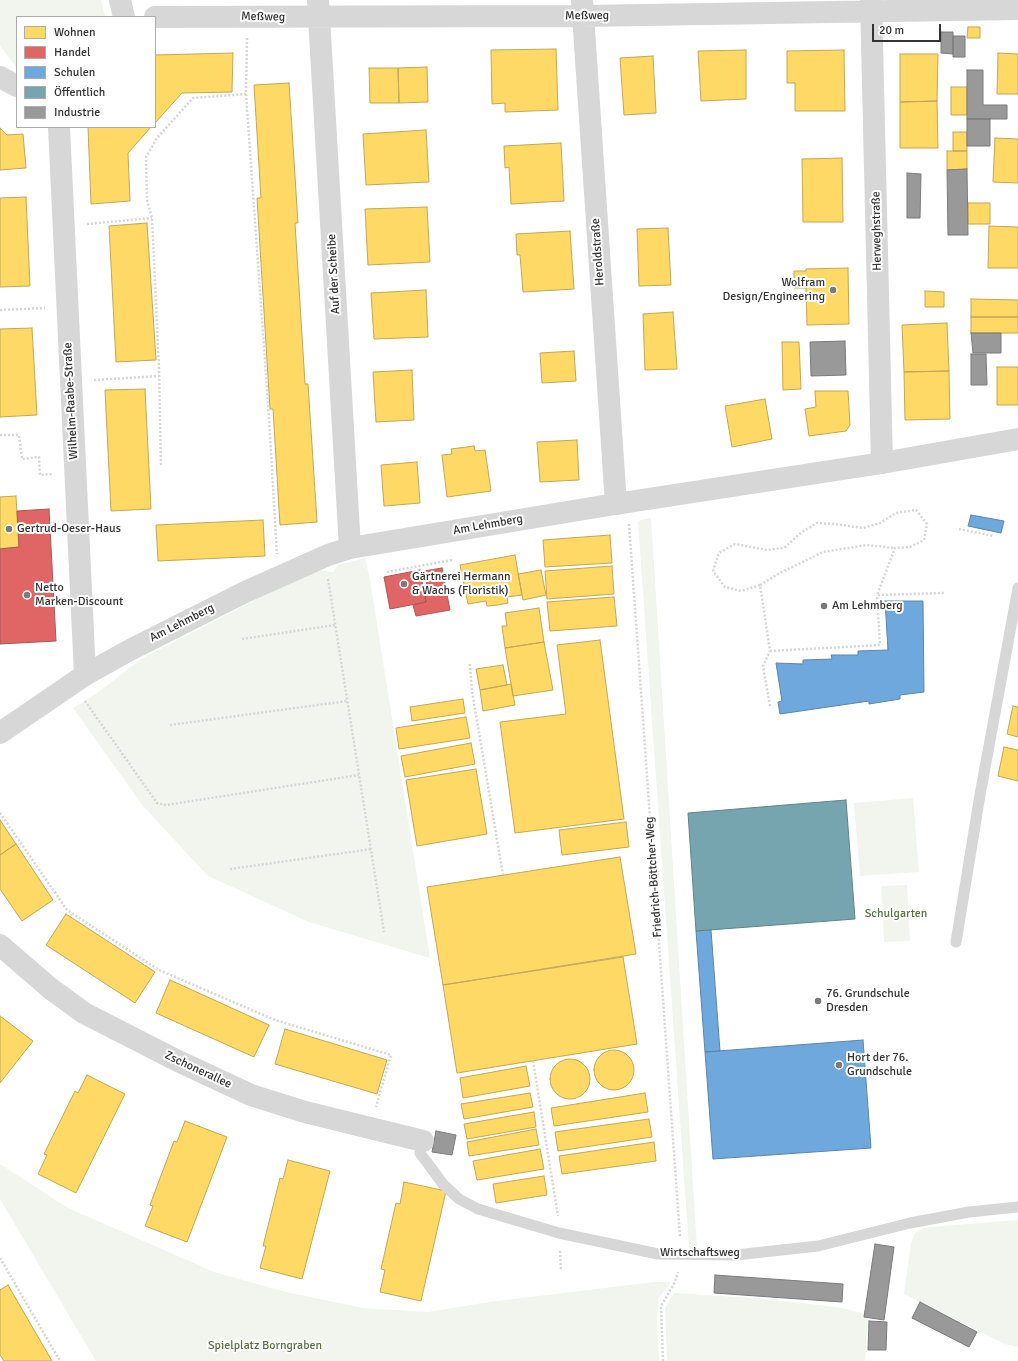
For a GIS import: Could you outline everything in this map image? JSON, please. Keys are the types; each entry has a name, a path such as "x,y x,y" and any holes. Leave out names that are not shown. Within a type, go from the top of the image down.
{"street":[{"path":"120,0 124,16"},
{"name":"Meßweg","path":"156,17 250,16 318,9 872,5 1018,9"},
{"name":"Herweghstraße","path":"872,5 882,463"},
{"name":"Heroldstraße","path":"583,8 616,504"},
{"name":"Auf der Scheibe","path":"318,9 350,548"},
{"path":"0,77 16,85"},
{"name":"Wilhelm-Raabe-Straße","path":"59,128 62,226 85,675"},
{"name":"Am Lehmberg","path":"0,733 85,675 128,651 246,592 328,554 350,548 616,504 882,463 1018,439"},
{"name":"Zschonerallee","path":"0,945 51,989 84,1013 178,1061 251,1095 305,1112 423,1141"}],"lane":[{"path":"956,942 980,795 1018,588"},
{"name":"Wirtschaftsweg","path":"423,1141 420,1153 443,1184 459,1198 478,1209 559,1233 658,1254 736,1255 818,1246 910,1223 969,1212 1018,1207"}],"path":[{"path":"250,16 247,36 246,94 269,418 277,561"},
{"path":"161,465 159,376 152,218 147,200 146,158 157,138 193,98 246,94"},
{"path":"62,226 152,218"},
{"path":"0,310 67,307"},
{"path":"71,381 159,376"},
{"path":"0,435 20,435 22,459 39,457 40,475 47,475"},
{"name":"Friedrich-Böttcher-Weg","path":"616,504 628,518 682,1255 675,1282 661,1306 663,1361"},
{"path":"916,510 927,524 924,540 910,547 895,548 866,545 823,552 791,567 760,585 741,591 725,587 713,572 719,554 735,544 767,550 784,548 802,532 817,523 863,528 880,523 896,514 916,510"},
{"path":"959,529 994,536"},
{"path":"770,651 880,645 877,595 895,548"},
{"path":"387,572 452,560"},
{"path":"327,572 384,932"},
{"path":"760,585 770,651 763,666 770,706"},
{"path":"877,595 944,593"},
{"path":"242,639 335,625"},
{"path":"470,664 472,691 503,875"},
{"path":"85,701 157,803 166,805 359,775"},
{"path":"170,725 348,701"},
{"path":"0,813 67,910 159,970 275,1020 391,1055 370,1129"},
{"path":"230,869 372,849"},
{"path":"533,1061 558,1209"},
{"path":"559,1247 560,1270"},
{"path":"0,1258 60,1361"}],"green space":[{"path":"0,0 101,0 105,16 16,16 16,67 0,46"},
{"path":"651,518 697,1248 689,1248 638,521"},
{"path":"365,558 370,580 430,958 309,922 208,876 143,806 73,708 96,694 141,659 276,589 318,570 333,572 338,565"},
{"path":"913,798 919,872 860,876 854,803"},
{"name":"Schulgarten","path":"907,885 910,941 884,942 881,886"},
{"name":"Spielplatz Borngraben","path":"0,1164 68,1208 214,1272 286,1292 363,1308 428,1312 489,1302 654,1282 671,1282 658,1299 657,1322 659,1361 96,1361 0,1199"},
{"path":"1018,1220 1018,1347 1005,1344 904,1294 911,1243 915,1233 924,1228"},
{"path":"674,1293 769,1299 842,1308 868,1315 865,1361 667,1361 665,1308"}],"building: Wohnen":[{"path":"968,27 980,27 980,38 967,38"},
{"path":"556,49 558,110 505,112 505,103 492,104 491,50"},
{"path":"746,50 746,99 701,101 698,51"},
{"path":"844,50 845,111 795,111 795,83 787,83 787,51"},
{"path":"233,53 232,92 182,93 156,122 156,55"},
{"path":"998,53 1018,54 1018,94 997,94"},
{"path":"900,54 938,54 937,101 900,102"},
{"path":"653,56 656,113 624,115 620,58"},
{"path":"427,67 428,102 399,103 398,68"},
{"path":"369,68 398,68 399,103 370,103"},
{"path":"289,83 298,223 295,223 305,384 308,384 317,522 280,525 273,409 270,409 257,198 261,198 254,85"},
{"path":"951,87 967,87 967,115 951,115"},
{"path":"937,101 938,148 900,148 900,102"},
{"path":"0,128 7,135 23,134 26,168 0,170"},
{"path":"88,128 150,128 128,153 130,201 91,204"},
{"path":"426,130 429,182 366,185 363,134"},
{"path":"953,132 967,132 967,151 953,151"},
{"path":"995,138 1018,139 1018,183 993,182"},
{"path":"561,143 564,201 511,204 509,167 505,168 504,146"},
{"path":"947,151 967,151 967,169 947,170"},
{"path":"842,158 843,222 803,222 802,159"},
{"path":"26,197 30,286 0,287 0,198"},
{"path":"968,203 990,203 990,224 968,224"},
{"path":"427,207 430,262 368,265 365,209"},
{"path":"147,223 156,360 116,362 109,226"},
{"path":"989,226 1018,227 1018,268 988,268"},
{"path":"668,228 671,285 639,286 637,229"},
{"path":"570,231 574,289 523,292 520,255 517,255 516,234"},
{"path":"848,268 849,324 807,325 806,288 794,288 794,271 806,271 806,269"},
{"path":"426,290 428,337 374,339 371,293"},
{"path":"925,291 944,292 944,307 925,307"},
{"path":"971,299 1018,300 1018,317 971,317"},
{"path":"673,312 677,369 645,370 643,314"},
{"path":"971,317 1018,317 1018,333 971,333"},
{"path":"947,323 949,371 904,372 902,325"},
{"path":"32,328 37,415 0,417 0,329"},
{"path":"782,342 799,342 801,389 783,390"},
{"path":"574,351 576,381 542,383 540,353"},
{"path":"997,367 1018,367 1018,405 997,405"},
{"path":"412,370 414,420 376,422 373,372"},
{"path":"949,371 950,419 905,420 904,372"},
{"path":"145,389 151,509 111,511 105,390"},
{"path":"815,391 848,391 850,425 846,431 809,436 805,409 816,407"},
{"path":"765,399 772,439 732,447 725,406"},
{"path":"577,440 579,480 540,482 537,442"},
{"path":"474,446 475,451 485,450 491,491 447,497 442,455 452,454 451,449"},
{"path":"417,462 420,503 384,506 381,465"},
{"name":"Gertrud-Oeser-Haus","path":"16,496 19,547 0,549 0,497"},
{"path":"263,520 265,556 158,561 156,525"},
{"path":"610,535 612,563 545,567 543,540"},
{"path":"515,555 522,595 507,597 508,603 498,605 487,606 486,601 468,604 460,565"},
{"path":"612,566 614,594 547,599 545,571"},
{"path":"541,570 546,595 523,600 518,574"},
{"path":"614,597 617,626 550,631 547,602"},
{"path":"539,608 544,642 505,648 502,626 507,626 505,613"},
{"path":"600,640 624,819 515,833 500,722 566,714 557,645"},
{"path":"544,642 553,690 513,696 505,648"},
{"path":"503,665 507,685 480,690 476,669"},
{"path":"511,684 515,705 483,711 480,690"},
{"path":"463,699 465,713 412,721 410,707"},
{"path":"1013,706 1018,707 1018,737 1007,734"},
{"path":"466,717 470,738 399,749 396,728"},
{"path":"471,743 475,764 405,777 401,756"},
{"path":"1004,747 1018,750 1018,781 998,776"},
{"path":"476,769 487,834 417,846 406,780"},
{"path":"0,820 16,844 0,855"},
{"path":"626,822 629,847 562,855 559,830"},
{"path":"16,844 53,900 22,921 0,889 0,855"},
{"path":"620,857 636,954 443,985 427,887"},
{"path":"66,914 155,972 135,1003 46,945"},
{"path":"623,957 637,1044 457,1073 443,985"},
{"path":"170,980 269,1025 254,1057 156,1013"},
{"path":"0,1016 33,1041 0,1083"},
{"path":"285,1029 387,1060 377,1094 275,1064"},
{"path":"618,1050 625,1053 631,1059 634,1070 633,1078 625,1087 618,1090 610,1090 603,1087 595,1078 594,1066 597,1059 606,1051"},
{"path":"574,1059 581,1062 587,1068 590,1079 589,1087 581,1096 574,1099 566,1099 559,1096 551,1087 550,1075 553,1068 562,1060"},
{"path":"526,1066 530,1086 463,1098 460,1078"},
{"path":"87,1075 125,1094 76,1193 38,1174 47,1155 44,1154 75,1091 78,1093"},
{"path":"530,1093 533,1107 464,1119 461,1104"},
{"path":"645,1093 648,1112 554,1126 551,1108"},
{"path":"534,1112 536,1127 467,1139 464,1124"},
{"path":"649,1119 652,1137 558,1151 555,1132"},
{"path":"185,1121 227,1137 187,1242 145,1226 153,1206 150,1205 174,1141 177,1142"},
{"path":"536,1129 539,1145 469,1156 467,1142"},
{"path":"654,1142 656,1161 562,1174 559,1156"},
{"path":"540,1149 544,1169 477,1180 473,1161"},
{"path":"288,1160 330,1171 302,1279 260,1268 266,1246 263,1246 280,1178 283,1179"},
{"path":"544,1176 547,1195 496,1203 493,1184"},
{"path":"404,1182 446,1191 421,1301 380,1292 385,1270 381,1269 396,1203 400,1204"},
{"path":"8,1285 52,1361 4,1361 0,1355 0,1290"}],"building: Handel":[{"name":"Netto Marken-Discount","path":"49,509 56,641 0,644 0,549 19,547 17,511"},
{"path":"442,568 450,610 416,616 413,605 426,602 424,591 428,590 424,571"},
{"name":"Gärtnerei Hermann & Wachs (Floristik)","path":"420,570 426,602 390,609 384,577"}],"building: Schulen":[{"path":"971,515 1004,521 1001,533 968,526"},
{"path":"885,601 923,601 924,692 900,695 900,699 869,704 869,701 780,714 778,702 782,701 776,663 803,664 803,660 832,659 831,655 858,655 858,651 888,650"},
{"path":"711,930 720,1051 705,1052 696,931"},
{"path":"863,1040 871,1148 713,1159 705,1052"}],"building: Öffentlich":[{"path":"846,800 855,919 696,931 688,813"}],"building: Industrie":[{"path":"941,32 953,32 953,54 941,53"},
{"path":"953,36 965,36 965,57 953,57"},
{"path":"967,70 983,70 983,105 1007,105 1007,119 967,119"},
{"path":"967,119 990,119 990,146 967,146"},
{"path":"967,169 968,235 948,235 947,170"},
{"path":"907,173 921,174 920,218 907,218"},
{"path":"971,333 1001,333 1001,353 973,353"},
{"path":"845,341 846,375 811,376 810,342"},
{"path":"971,354 986,354 987,385 971,385"},
{"path":"436,1131 456,1135 452,1155 432,1152"},
{"path":"875,1244 894,1247 884,1320 864,1317"},
{"path":"715,1275 843,1284 842,1302 714,1293"},
{"path":"920,1302 977,1332 969,1347 912,1318"},
{"path":"869,1321 887,1322 886,1350 868,1350"}],"place":[{"name":"Wolfram Design/Engineering","path":"833,290"},
{"name":"Gertrud-Oeser-Haus","path":"9,529"},
{"name":"Gärtnerei Hermann & Wachs (Floristik)","path":"404,584"},
{"name":"Netto Marken-Discount","path":"27,595"},
{"name":"Am Lehmberg","path":"824,606"},
{"name":"76. Grundschule Dresden","path":"818,1001"},
{"name":"Hort der 76. Grundschule","path":"839,1065"}]}
